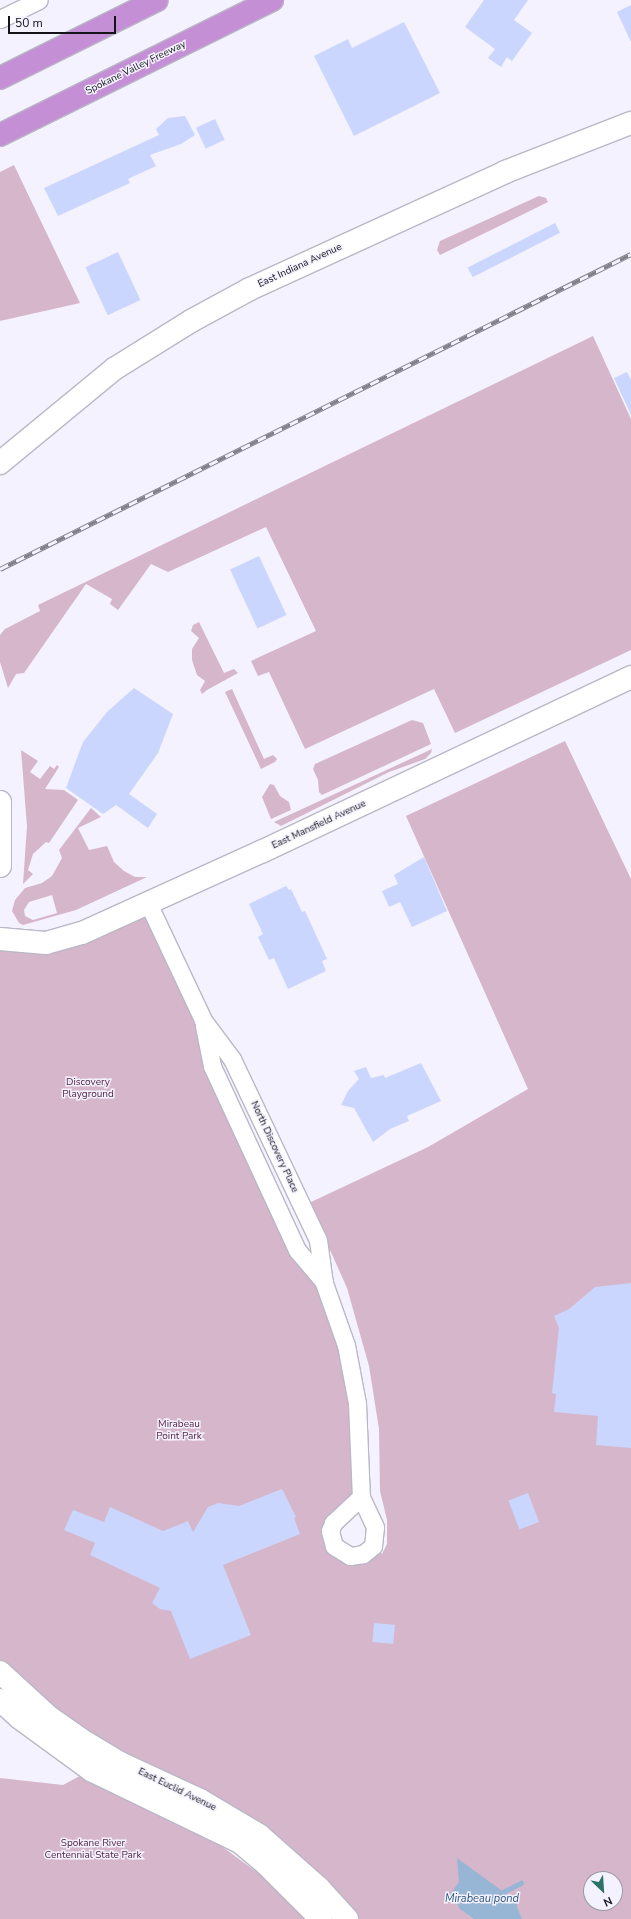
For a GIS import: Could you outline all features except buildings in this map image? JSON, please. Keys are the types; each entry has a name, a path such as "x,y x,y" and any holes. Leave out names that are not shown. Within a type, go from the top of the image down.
{"highway":[{"path":"0,78 158,0"},
{"name":"Spokane Valley Freeway","path":"0,135 272,0"}],"street":[{"path":"0,18 39,0"},
{"name":"East Indiana Avenue","path":"0,463 114,369 190,321 250,289 511,169 631,123"},
{"name":"East Mansfield Avenue","path":"0,939 31,943 59,941 148,904 631,677"},
{"path":"0,802 0,866"},
{"name":"North Discovery Place","path":"148,904 203,1020 232,1059 318,1240 324,1283 346,1344 357,1403 360,1497"},
{"name":"North Discovery Place","path":"203,1020 216,1073 298,1250 324,1283"},
{"name":"East Euclid Avenue","path":"0,1672 49,1717 80,1739 120,1763 200,1800 258,1835 319,1888 347,1919"},
{"name":"East Euclid Avenue","path":"0,1700 20,1718 91,1770 240,1842 267,1865 321,1919"}],"green space":[{"path":"14,165 80,303 0,321 0,172"},
{"path":"539,196 546,198 548,202 440,255 437,250 440,241"},
{"path":"593,336 631,419 631,650 455,733 434,689 305,749 269,672 258,676 251,661 316,631 266,527 168,572 151,564 118,610 110,604 112,599 86,584 24,673 16,674 8,688 0,662 0,635 5,629 40,611 38,605"},
{"path":"199,622 224,673 234,669 238,673 202,694 200,690 205,681 197,675 192,660 192,649 199,638 191,631 193,625"},
{"path":"232,689 264,759 273,755 277,759 275,762 261,769 225,692"},
{"path":"412,720 423,723 431,744 322,795 319,792 318,780 313,769 315,764"},
{"name":"Mirabeau Point Park","path":"565,741 631,879 631,1919 347,1919 120,1763 0,1672 0,939 31,943 148,903 203,1020 212,1066 338,1319 361,1497 339,1517 338,1551 373,1546 382,1554 387,1544 387,1520 380,1491 379,1429 369,1366 347,1288 309,1203 428,1147 528,1089 406,816"},
{"path":"432,749 431,753 425,759 389,772 281,826 274,822"},
{"path":"21,750 38,761 30,772 40,779 50,766 54,769 57,765 59,767 45,789 64,790 78,800 49,843 46,842 33,854 28,870 33,874 23,884 27,826"},
{"path":"270,784 274,785 280,796 289,802 291,810 271,819 262,797"},
{"path":"91,808 101,817 78,828 89,850 107,846 114,862 124,871 135,877 147,877 76,910 23,925 19,923 12,911 15,900 25,888 42,883 52,876 62,858 59,850","holes":["52,895 57,913 33,920 25,916 24,910 29,902"]},
{"name":"Spokane River Centennial State Park","path":"91,1770 198,1829 288,1895 313,1919 0,1919 0,1778 63,1785"}],"water":[{"name":"Mirabeau pond","path":"457,1858 505,1893 517,1899 517,1907 522,1919 474,1919 460,1909 451,1893 459,1882"}],"waterway":[{"path":"503,1892 521,1883"}],"railway":[{"path":"0,569 631,254"}],"park label":[{"name":"Discovery Playground","path":"88,1088"}]}
